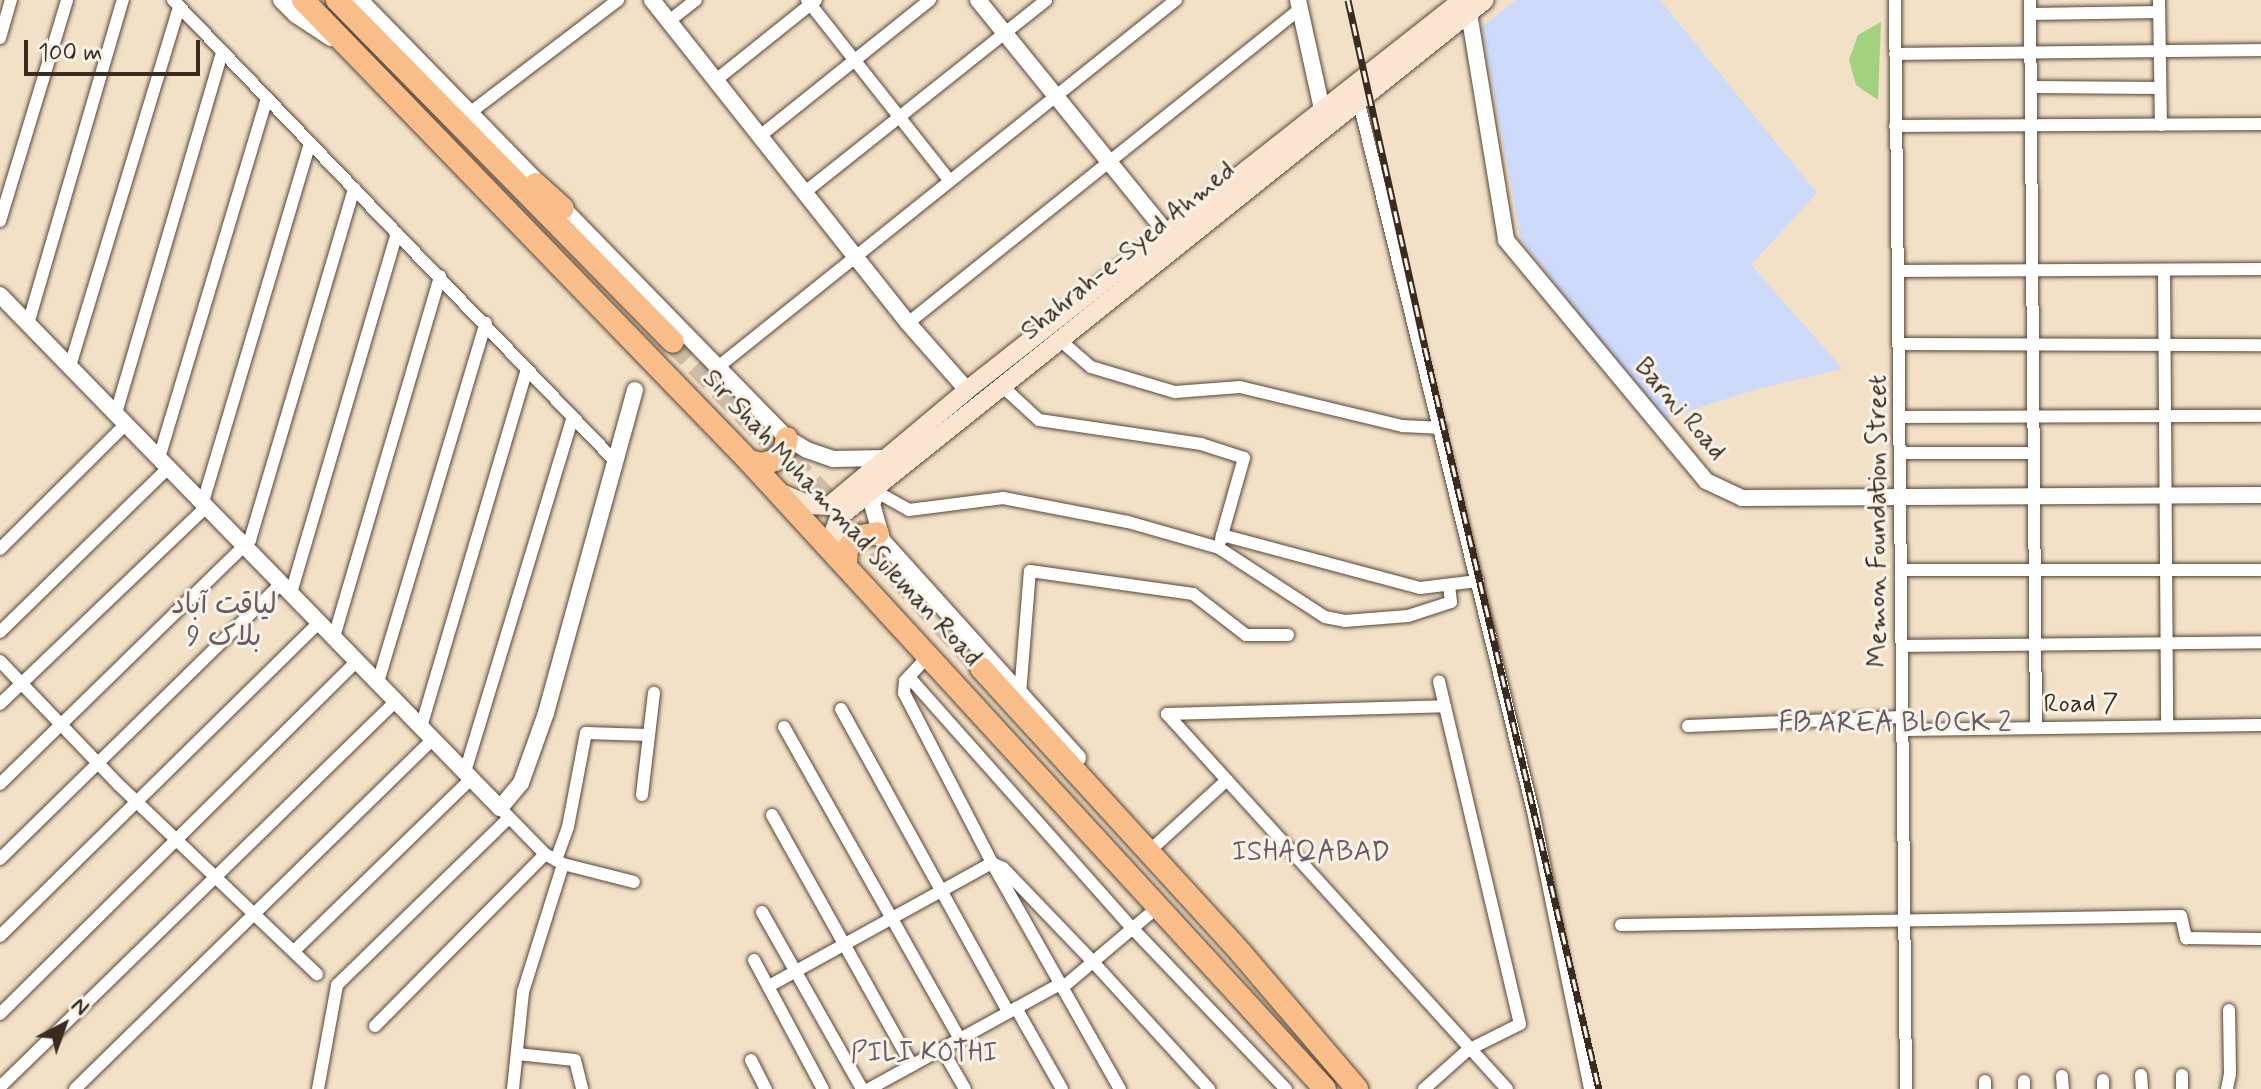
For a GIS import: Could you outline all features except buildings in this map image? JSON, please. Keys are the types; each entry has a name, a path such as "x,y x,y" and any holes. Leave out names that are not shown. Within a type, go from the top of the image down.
{"highway":[{"name":"Sir Shah Muhammad Suleman Road","path":"303,0 779,492 1325,1089"},
{"path":"337,0 673,342"},
{"path":"350,0 409,74"},
{"path":"445,110 563,208"},
{"path":"749,461 762,464 775,460 784,451 787,438"},
{"path":"843,561 856,537 878,533"},
{"name":"Sir Shah Muhammad Suleman Road","path":"981,668 1241,953 1357,1089"}],"main road":[{"name":"Shahrah-e-Syed Ahmed","path":"843,561 834,531 839,517 1060,340 1463,5 1485,0"},
{"name":"Shahrah-e-Syed Ahmed","path":"779,492 810,505 829,506 967,390 1322,109 1356,93"}],"street":[{"path":"0,38 11,0"},
{"path":"0,221 67,0"},
{"path":"28,324 123,0"},
{"path":"281,0 296,15 356,54"},
{"path":"360,0 787,438 807,450 833,459 886,458"},
{"path":"471,112 618,0"},
{"path":"652,0 908,323 967,390"},
{"path":"669,21 696,0"},
{"path":"760,136 930,0"},
{"path":"978,0 1167,233"},
{"path":"805,192 1046,0"},
{"path":"1152,0 1161,12"},
{"path":"718,367 1176,0"},
{"name":"Memon Foundation Street","path":"1895,0 1906,1089"},
{"path":"2030,0 2036,728"},
{"path":"716,80 811,1 949,180"},
{"path":"70,366 176,3"},
{"path":"176,3 615,461"},
{"path":"908,323 1300,4 1322,109"},
{"name":"Barni Road","path":"1463,5 1506,240 1706,481 1742,498 2261,495"},
{"path":"2030,14 2159,6 2161,125"},
{"path":"1895,54 2261,50"},
{"path":"0,549 121,418 222,52"},
{"path":"2032,87 2160,88"},
{"path":"1356,93 1533,811 1590,1089"},
{"path":"0,632 164,462 267,98"},
{"path":"1895,126 2261,124"},
{"path":"0,704 205,504 310,143"},
{"path":"0,784 250,540 354,188"},
{"path":"0,859 286,588 397,233"},
{"path":"1898,271 2261,269"},
{"path":"2164,270 2167,726"},
{"path":"334,637 440,276"},
{"path":"0,295 505,813 555,859 634,882"},
{"path":"378,682 486,323"},
{"path":"1060,340 1091,367 1175,392 1240,387 1403,426 1441,428"},
{"path":"1899,344 2261,345"},
{"path":"75,1089 254,914 427,733 527,369"},
{"path":"1002,386 1039,420 1201,444 1244,458 1219,548"},
{"path":"318,1089 337,985 505,813 521,783 546,713 635,390"},
{"path":"1901,417 2261,416"},
{"path":"294,951 468,776 573,417"},
{"path":"1901,453 2034,453"},
{"path":"1241,953 1156,845 878,533 872,504 881,484 909,510 1003,498 1128,522 1219,548 1325,617 1345,621 1408,616 1451,602 1449,585"},
{"path":"1222,535 1420,588 1478,581"},
{"path":"1902,570 2261,570"},
{"path":"1020,694 1030,571 1193,594 1246,635 1288,635"},
{"path":"0,936 320,622"},
{"path":"1902,646 2036,642 2261,642"},
{"path":"930,654 903,685 904,693 992,863 1120,1089"},
{"path":"0,661 98,763 317,974"},
{"path":"0,1014 357,661"},
{"path":"909,677 1134,930 1280,1087"},
{"path":"1424,1089 1468,1050 1517,1027 1520,1019 1439,681"},
{"path":"642,795 654,693"},
{"path":"0,1087 396,701"},
{"path":"1445,706 1167,714 1468,1050 1507,1089"},
{"path":"841,709 941,891 1062,1089"},
{"name":"Road 7","path":"1688,726 1902,724 2036,728 2261,725"},
{"path":"784,727 960,1039"},
{"path":"513,1089 523,992 555,859 568,827 586,733 648,735"},
{"path":"1156,845 1227,780"},
{"path":"772,815 912,1065"},
{"path":"375,1026 555,859"},
{"path":"769,986 992,863"},
{"path":"992,863 1003,868 1209,1089"},
{"path":"870,1089 1061,986 1094,963 1159,906"},
{"path":"762,912 862,1089"},
{"path":"1621,925 1904,918 2181,916 2186,938 2261,939"},
{"path":"754,960 823,1089"},
{"path":"2227,1089 2230,1074 2229,1010"},
{"path":"942,1049 965,1089"},
{"path":"517,1054 575,1060 582,1089"},
{"path":"751,1060 766,1089"},
{"path":"2141,1075 2142,1089"},
{"path":"2182,1075 2182,1089"}],"shaded area":[{"path":"1516,0 1660,0 1817,193 1751,265 1843,369 1757,389 1662,420 1521,240 1482,27"}],"green space":[{"path":"1881,22 1878,100 1856,85 1849,60 1858,35"}],"tunnel":[{"path":"673,342 830,502 981,668"}],"railway":[{"path":"1348,0 1425,348 1599,1089"}],"district":[{"name":"لیاقت آباد بلاک 9","path":"224,622"},
{"name":"FB AREA BLOCK 2","path":"1895,724"},
{"name":"ISHAQABAD","path":"1311,853"},
{"name":"PILI KOTHI","path":"924,1054"}]}
